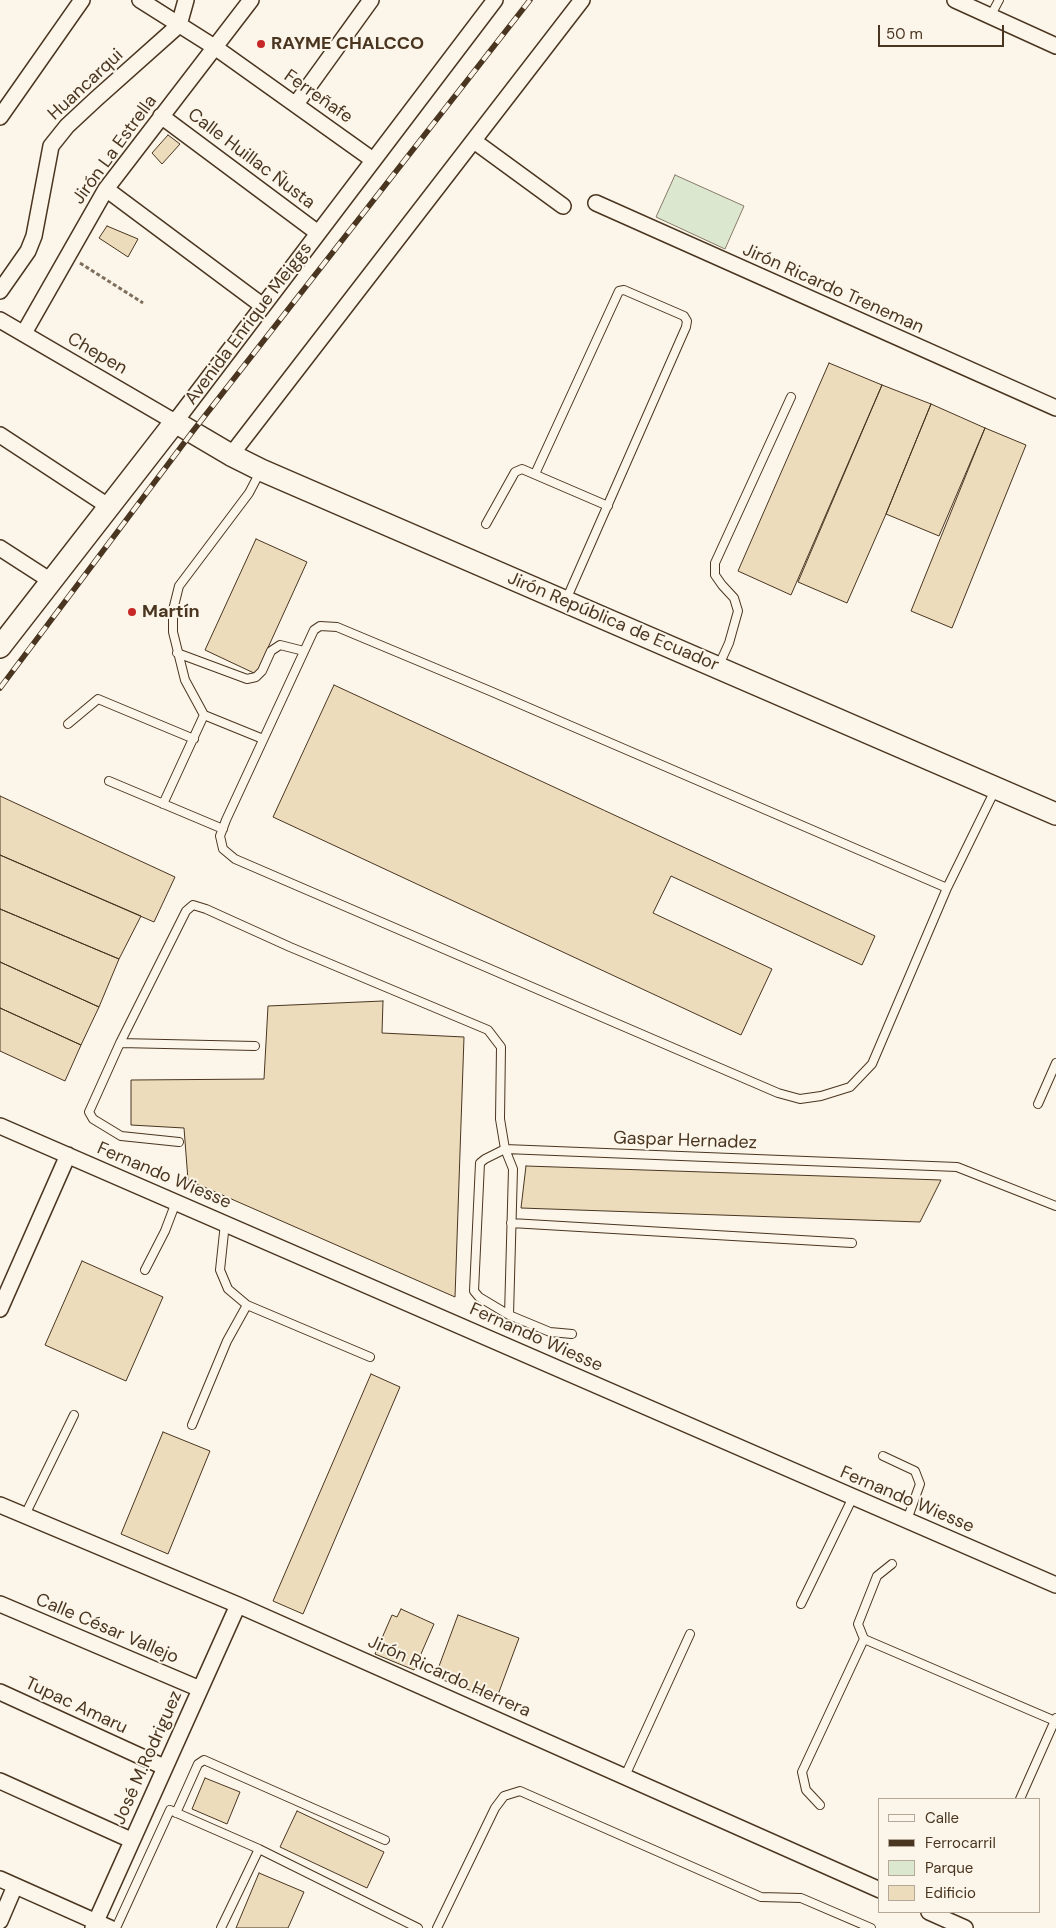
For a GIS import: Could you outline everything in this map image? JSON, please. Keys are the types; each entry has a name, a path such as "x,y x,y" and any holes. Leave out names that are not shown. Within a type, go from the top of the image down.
{"street":[{"path":"0,117 82,0"},
{"name":"Ferreñafe","path":"140,0 216,48 373,160"},
{"path":"179,25 186,0"},
{"name":"Jirón La Estrella","path":"24,333 67,254 106,189 251,0"},
{"path":"296,104 371,0"},
{"name":"Avenida Enrique Meiggs","path":"0,647 175,422 495,0"},
{"path":"232,454 582,0"},
{"path":"955,0 1056,46"},
{"name":"Huancarqui","path":"0,291 28,252 34,236 48,155 55,141 67,126 179,25"},
{"name":"Calle Huillac Ñusta","path":"162,116 318,233"},
{"path":"474,141 563,206"},
{"path":"106,189 263,306"},
{"name":"Jirón Ricardo Treneman","path":"596,203 1056,408"},
{"name":"Chepen","path":"2,323 24,333 175,422"},
{"name":"Jirón República de Ecuador","path":"175,422 261,470 1056,814"},
{"path":"0,434 108,506"},
{"path":"0,548 51,581"},
{"name":"Fernando Wiesse","path":"0,1126 1056,1585"},
{"path":"0,1309 68,1155"},
{"name":"Jirón Ricardo Herrera","path":"0,1505 238,1605 878,1889"},
{"name":"Calle César Vallejo","path":"0,1604 200,1689"},
{"name":"José M.Rodriguez","path":"94,1925 238,1605"},
{"name":"Tupac Amaru","path":"0,1692 164,1767"},
{"path":"0,1781 131,1840"},
{"path":"0,1879 94,1925 110,1928"},
{"path":"0,1921 15,1886"},
{"path":"931,1913 965,1928"}],"lane":[{"path":"990,17 998,0"},
{"path":"535,474 615,295 619,291 624,290 684,316 688,320 686,327 566,602"},
{"path":"718,667 738,610 734,598 715,575 715,563 791,397"},
{"path":"261,470 249,493 179,586 173,610 173,632 185,680 204,715 264,739"},
{"path":"486,524 515,472 522,470 608,506"},
{"path":"947,888 500,694 337,627 320,626 314,630 220,836 223,849 236,859 778,1093 800,1099 821,1096 850,1087 872,1064 947,888 996,788"},
{"path":"177,653 247,680 256,677 262,671 271,651 280,645 304,651"},
{"path":"68,724 98,699 194,739"},
{"path":"163,804 204,715"},
{"path":"109,781 223,829"},
{"path":"179,1142 121,1136 90,1116 89,1112 120,1044 186,911 193,905 488,1030 500,1047 500,1119 505,1149 513,1169 509,1315"},
{"path":"120,1044 254,1046"},
{"path":"1038,1104 1056,1062"},
{"path":"505,1149 480,1163 474,1291 479,1297 509,1315 550,1332 572,1334"},
{"name":"Gaspar Hernadez","path":"505,1149 957,1167 1056,1206"},
{"path":"145,1270 165,1231 176,1202"},
{"path":"225,1223 220,1270 228,1289 246,1305 370,1357"},
{"path":"511,1223 852,1243"},
{"path":"192,1425 228,1341 246,1305"},
{"path":"25,1515 74,1416"},
{"path":"884,1456 915,1471 920,1484 907,1520"},
{"path":"801,1604 853,1497"},
{"path":"892,1564 877,1576 858,1624 864,1639 1055,1720 1020,1798"},
{"path":"625,1776 690,1634"},
{"path":"820,1805 806,1790 802,1772 864,1639"},
{"path":"176,1813 198,1764 204,1760 385,1840"},
{"path":"437,1928 495,1808 504,1796 520,1790 761,1896 801,1898 871,1928"},
{"path":"116,1928 170,1810 259,1849 418,1928"},
{"path":"221,1928 259,1849"}],"path":[{"path":"67,254 143,303"}],"green space":[{"path":"675,175 744,206 725,249 656,217"}],"building":[{"path":"168,135 180,144 162,164 152,153"},
{"path":"107,226 138,239 128,257 99,238"},
{"path":"829,363 882,385 791,595 738,571"},
{"path":"882,385 931,404 847,603 798,582"},
{"path":"931,404 985,428 939,536 886,514"},
{"path":"985,428 1026,445 952,628 911,611"},
{"path":"256,539 307,562 256,674 205,650"},
{"path":"334,685 875,936 862,965 671,876 653,913 772,969 741,1035 273,817"},
{"path":"0,796 175,877 154,922 0,855"},
{"path":"0,855 141,916 119,959 0,909"},
{"path":"0,909 119,959 99,1007 0,962"},
{"path":"0,962 99,1007 81,1045 0,1008"},
{"path":"383,1001 382,1033 464,1037 455,1297 188,1180 184,1128 131,1125 131,1080 264,1079 268,1006"},
{"path":"0,1008 81,1045 65,1081 0,1051"},
{"path":"526,1166 941,1180 920,1222 521,1208"},
{"path":"82,1261 163,1297 126,1381 45,1345"},
{"path":"371,1374 400,1387 303,1614 273,1601"},
{"path":"163,1432 210,1451 168,1554 121,1534"},
{"path":"401,1609 434,1624 414,1670 375,1654 392,1615 397,1617"},
{"path":"458,1615 519,1638 496,1700 435,1677"},
{"path":"205,1778 240,1792 227,1824 192,1809"},
{"path":"297,1811 384,1852 367,1888 280,1847"},
{"path":"259,1873 304,1892 288,1928 236,1928"}],"railway":[{"path":"0,688 193,431 530,0"}],"place":[{"name":"RAYME CHALCCO","path":"261,44"},
{"name":"Martín","path":"132,612"}]}
